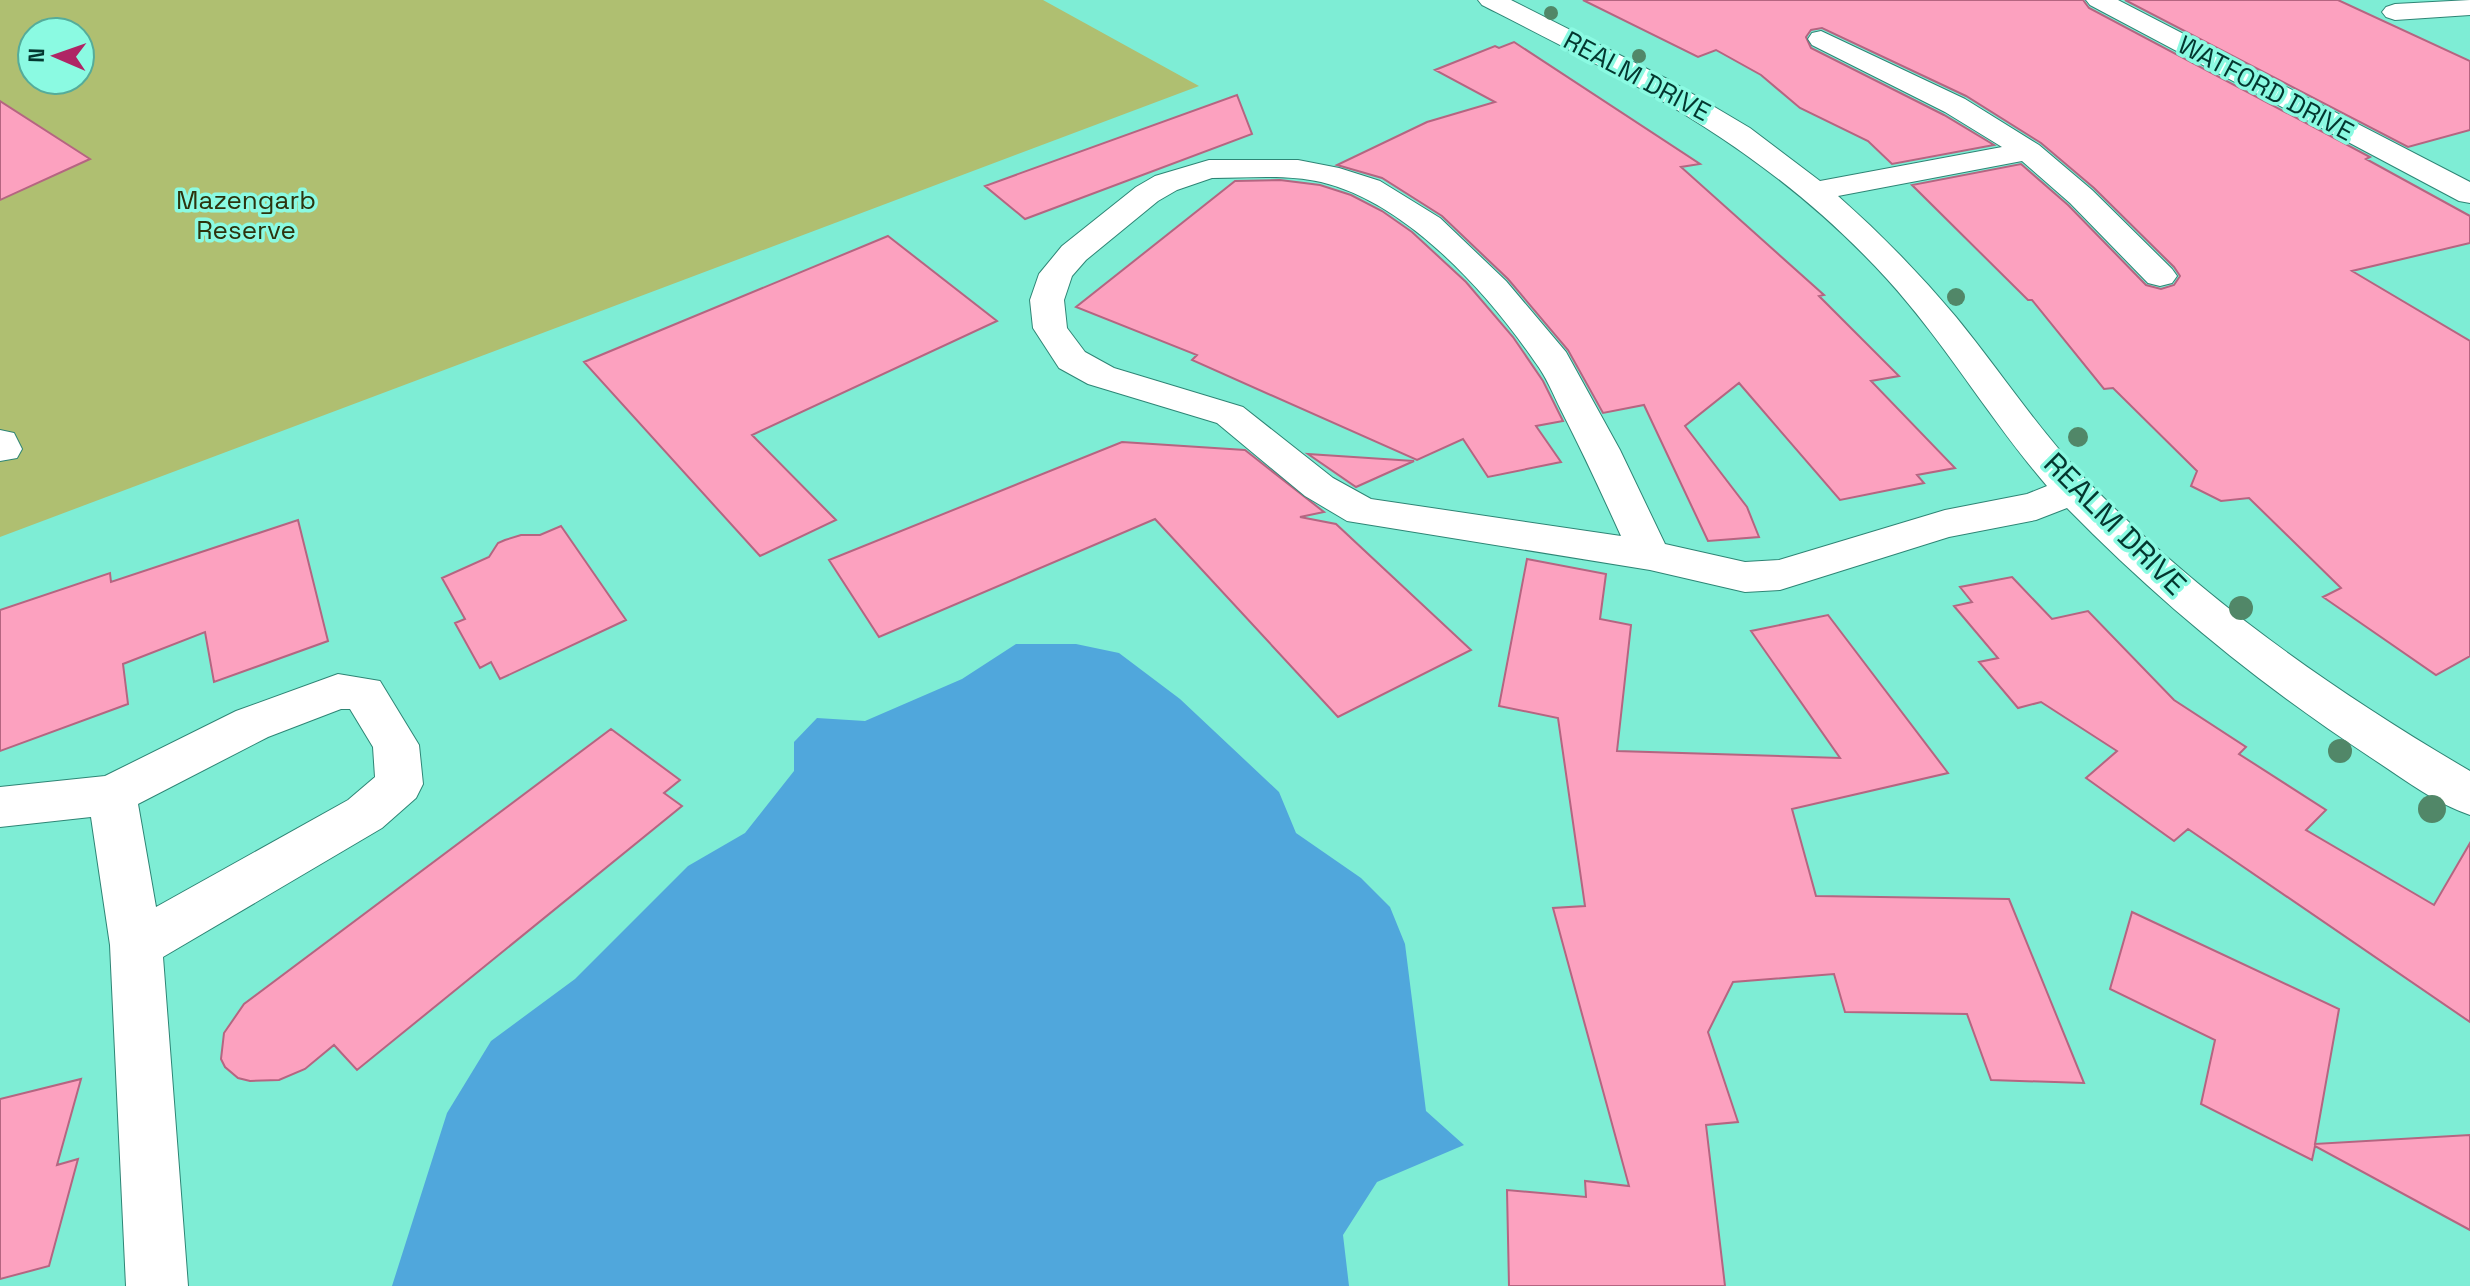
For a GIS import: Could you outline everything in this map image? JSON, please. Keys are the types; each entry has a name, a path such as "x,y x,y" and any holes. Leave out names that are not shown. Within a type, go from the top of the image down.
{"street":[{"name":"REALM DRIVE","path":"1491,0 1698,107 1739,133 1814,191 1873,245 1925,301 2073,490 2155,572 2258,656 2393,750 2470,795"},
{"name":"WATFORD DRIVE","path":"2099,0 2470,194"},
{"path":"2395,12 2470,7"},
{"path":"1821,39 1934,95 2028,151 2062,178 2160,276"},
{"path":"1814,191 2028,151"},
{"path":"2434,176 2470,161"},
{"path":"1650,555 1601,450 1553,360 1494,288 1429,225 1369,188 1328,174 1298,169 1209,169 1166,183 1147,194 1074,253 1056,274 1047,300 1050,328 1072,360 1101,376 1230,415 1319,487 1361,511 1650,555 1745,577 1780,575 1945,524 2036,506 2073,490"},
{"path":"0,807 112,795 252,724 338,691 364,693 396,745 399,784 365,814 136,945"},
{"path":"112,795 136,945 157,1286"}],"green space":[{"name":"Mazengarb Reserve","path":"0,0 1043,0 1199,86 0,537"}],"water":[{"path":"1016,644 1076,644 1119,653 1180,699 1279,792 1296,833 1361,878 1390,907 1405,944 1426,1111 1464,1145 1377,1182 1343,1235 1349,1286 392,1286 447,1113 491,1041 575,979 688,866 745,833 794,771 794,742 817,718 865,721 962,679"}],"building":[{"path":"1583,0 2083,0 2089,8 2370,157 2366,159 2470,216 2470,243 2352,271 2470,341 2470,656 2436,675 2323,597 2341,588 2249,498 2221,501 2191,486 2197,471 2113,388 2104,389 2032,300 2028,300 1912,185 2021,164 2068,205 2146,285 2161,289 2174,285 2180,276 2174,267 2094,188 2041,143 1966,96 1822,28 1811,30 1806,37 1811,48 1944,115 1994,145 1892,164 1868,141 1800,108 1761,75 1716,50 1698,57"},
{"path":"2125,0 2338,0 2470,61 2470,130 2408,147"},
{"path":"1514,42 1700,164 1681,167 1824,295 1819,296 1899,376 1871,381 1955,468 1917,475 1924,483 1840,500 1739,383 1685,426 1747,507 1759,537 1708,541 1644,405 1603,413 1568,350 1508,279 1442,216 1382,178 1337,165 1427,122 1495,102 1435,70 1495,46 1499,48"},
{"path":"1237,95 1252,134 1025,219 985,186"},
{"path":"0,101 90,159 0,200"},
{"path":"1280,180 1320,185 1351,195 1382,211 1412,232 1466,282 1513,337 1543,381 1563,421 1536,426 1561,462 1488,477 1463,439 1417,460 1192,360 1197,355 1076,307 1235,181"},
{"path":"888,236 997,321 752,435 836,520 760,556 584,362"},
{"path":"1122,442 1245,450 1324,512 1300,517 1336,524 1471,650 1338,717 1155,519 879,637 829,560"},
{"path":"1308,454 1414,461 1356,487"},
{"path":"298,520 328,641 214,682 205,632 123,664 128,704 0,751 0,610 110,573 111,582"},
{"path":"561,526 626,620 500,679 491,662 480,668 455,623 465,619 442,578 489,557 498,543 521,535 540,535"},
{"path":"1527,559 1606,574 1600,619 1631,625 1617,751 1840,758 1751,631 1828,615 1948,773 1792,809 1816,896 2009,899 2084,1083 1991,1080 1967,1014 1845,1012 1834,974 1733,982 1708,1032 1738,1122 1706,1125 1725,1286 1509,1286 1507,1190 1586,1197 1585,1181 1629,1186 1553,908 1585,906 1558,718 1499,706"},
{"path":"2012,577 2052,619 2088,611 2174,700 2246,747 2239,754 2326,810 2306,830 2434,905 2470,843 2470,1022 2188,829 2174,841 2086,778 2117,751 2041,702 2018,708 1979,662 1998,658 1954,606 1972,602 1960,587"},
{"path":"611,729 680,780 664,793 682,806 357,1070 334,1045 305,1069 279,1080 250,1081 238,1078 225,1067 221,1059 224,1033 244,1004"},
{"path":"2132,912 2339,1009 2315,1144 2470,1135 2470,1230 2315,1146 2312,1160 2201,1104 2215,1040 2110,989"},
{"path":"81,1079 57,1165 78,1159 49,1266 0,1279 0,1099"}]}
